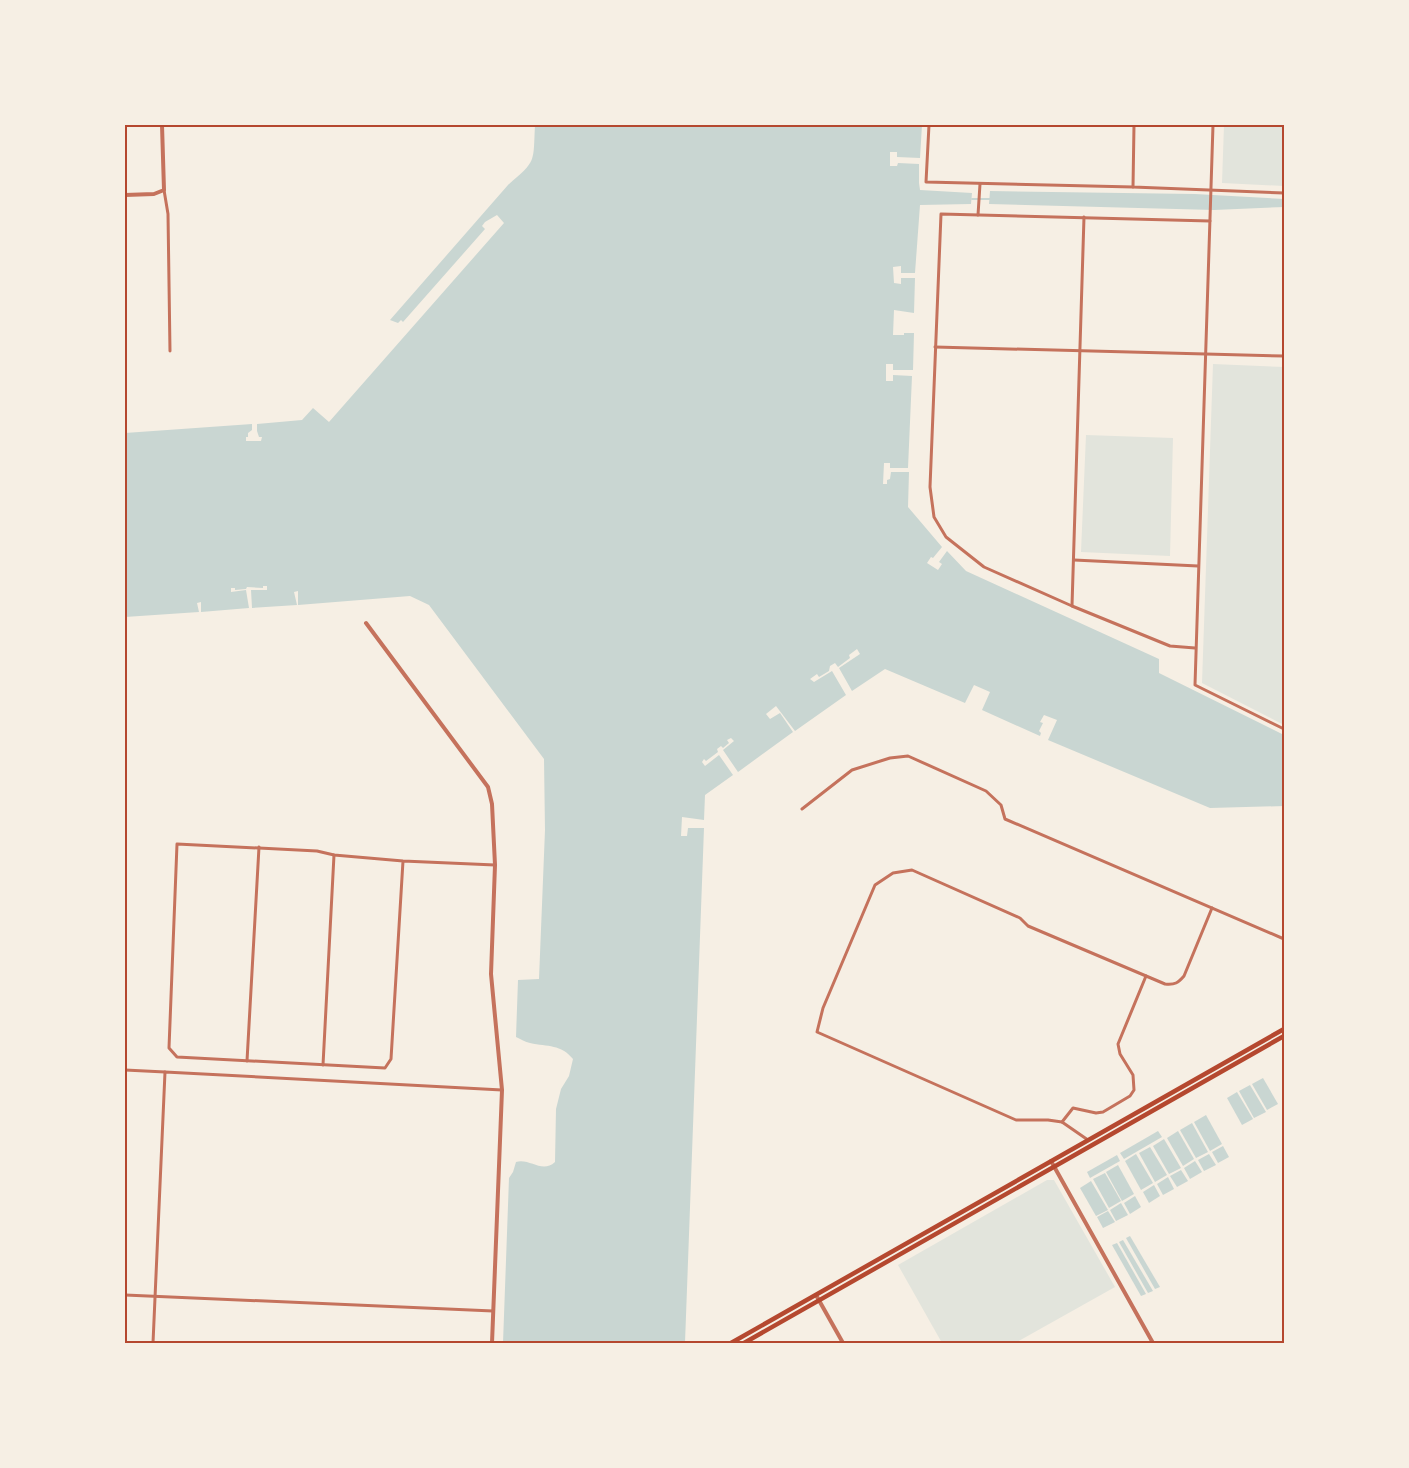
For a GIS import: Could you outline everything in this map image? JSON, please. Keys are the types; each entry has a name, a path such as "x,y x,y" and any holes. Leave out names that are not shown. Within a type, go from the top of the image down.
{"main road":[{"path":"1053,1164 1088,1140 1284,1029"},
{"path":"731,1343 817,1297 1284,1036"},
{"path":"744,1343 817,1297"}],"street":[{"path":"162,125 164,190 168,214 170,351"},
{"path":"929,125 926,182 1284,193"},
{"path":"1133,187 1134,125"},
{"path":"1213,125 1195,685 1284,729"},
{"path":"978,215 980,184"},
{"path":"125,195 154,194 164,190"},
{"path":"1195,648 1170,646 984,567 946,537 934,517 930,487 940,214 1210,221"},
{"path":"1072,606 1084,217"},
{"path":"935,347 1284,356"},
{"path":"1074,560 1198,566"},
{"path":"366,622 488,787 492,804 495,865 491,974 502,1090 492,1343"},
{"path":"802,809 852,770 890,758 908,756 986,791 1001,805 1005,819 1284,939"},
{"path":"404,861 391,1059 385,1068 178,1057 169,1048 177,844 259,847 317,851 334,855 404,861 495,865"},
{"path":"247,1061 259,847"},
{"path":"323,1065 334,855"},
{"path":"1088,1140 1062,1122 1016,1120 817,1032 823,1008 875,885 893,873 912,870 1020,918 1028,926 1165,984 1173,985 1178,983 1184,976 1212,908"},
{"path":"1062,1122 1073,1108 1096,1113 1103,1112 1130,1096 1134,1090 1132,1075 1120,1054 1118,1044 1146,976"},
{"path":"125,1070 502,1090"},
{"path":"153,1343 165,1072"},
{"path":"1053,1164 1153,1343"},
{"path":"125,1296 493,1310"},
{"path":"817,1297 843,1343"}],"shaded area":[{"path":"535,125 922,125 920,158 897,157 897,152 890,152 890,166 897,166 898,163 919,164 920,190 972,193 971,204 920,205 915,273 901,273 901,266 893,267 894,283 901,284 901,278 915,278 914,313 894,310 893,335 914,333 913,370 893,370 893,364 886,364 886,381 893,381 893,375 912,376 908,468 890,468 890,463 884,463 883,484 887,484 891,472 909,472 908,507 942,547 927,563 938,570 942,564 939,562 947,551 966,571 1159,659 1159,673 1284,735 1284,806 1210,808 1048,740 1057,720 1044,715 1040,722 1043,723 1039,731 1041,733 1040,736 982,710 990,692 974,685 965,703 885,669 852,691 839,668 860,654 857,649 849,655 850,658 838,667 835,663 830,666 829,671 819,677 817,674 810,679 814,682 832,671 846,695 795,731 776,706 766,714 770,719 780,713 793,732 738,772 723,750 734,741 731,738 727,740 729,743 723,748 721,746 717,749 718,752 706,761 704,759 702,762 705,766 719,755 733,775 705,795 704,820 682,817 681,836 687,836 688,828 704,828 685,1343 503,1343 509,1178 516,1162 521,1161 545,1166 555,1162 556,1109 561,1089 569,1076 573,1059 559,1048 528,1043 516,1037 518,980 539,979 545,830 544,759 429,605 410,596 298,605 298,591 294,592 297,605 252,608 251,590 267,590 267,586 263,586 263,588 247,587 246,589 235,590 235,588 231,588 231,592 246,590 249,608 201,612 201,602 197,603 199,612 125,617 125,433 252,424 252,430 248,433 246,441 261,441 262,437 259,437 257,424 302,420 313,408 329,422 504,223 497,215 485,222 482,226 485,229 403,322 401,320 398,323 390,320 508,185 529,165 533,154"},
{"path":"1224,125 1284,125 1284,186 1222,183"},
{"path":"990,191 1195,194 1284,199 1284,207 1214,210 989,204"},
{"path":"1213,364 1284,367 1284,725 1202,683"},
{"path":"1086,435 1173,438 1170,556 1081,552"},
{"path":"1263,1078 1278,1104 1267,1110 1252,1084"},
{"path":"1250,1085 1266,1112 1254,1118 1239,1091"},
{"path":"1237,1092 1253,1119 1242,1125 1227,1098"},
{"path":"1206,1115 1222,1144 1210,1151 1194,1122"},
{"path":"1192,1123 1208,1152 1196,1158 1180,1130"},
{"path":"1158,1131 1162,1137 1124,1159 1120,1153"},
{"path":"1178,1131 1194,1159 1183,1166 1167,1138"},
{"path":"1164,1139 1181,1168 1169,1174 1153,1146"},
{"path":"1223,1146 1229,1157 1218,1163 1212,1152"},
{"path":"1150,1147 1167,1175 1155,1182 1139,1153"},
{"path":"1136,1154 1153,1183 1141,1190 1125,1161"},
{"path":"1209,1154 1216,1165 1204,1171 1198,1160"},
{"path":"1117,1155 1120,1161 1090,1178 1087,1172"},
{"path":"1195,1161 1202,1172 1190,1179 1184,1168"},
{"path":"1118,1165 1134,1194 1122,1201 1106,1172"},
{"path":"1181,1170 1188,1181 1177,1187 1170,1176"},
{"path":"1105,1173 1121,1201 1109,1208 1093,1179"},
{"path":"1168,1177 1174,1189 1163,1195 1157,1184"},
{"path":"1047,1180 1054,1180 1115,1287 1015,1343 942,1343 898,1265"},
{"path":"1091,1181 1108,1210 1096,1216 1080,1188"},
{"path":"1154,1185 1160,1196 1149,1203 1143,1192"},
{"path":"1135,1196 1141,1207 1130,1214 1124,1203"},
{"path":"1121,1203 1128,1215 1116,1221 1110,1210"},
{"path":"1108,1211 1115,1222 1103,1228 1097,1217"},
{"path":"1130,1236 1160,1287 1155,1289 1126,1238"},
{"path":"1123,1240 1153,1291 1148,1293 1119,1242"},
{"path":"1117,1243 1146,1294 1141,1296 1112,1245"}],"waterway":[{"path":"972,199 992,199"}]}
